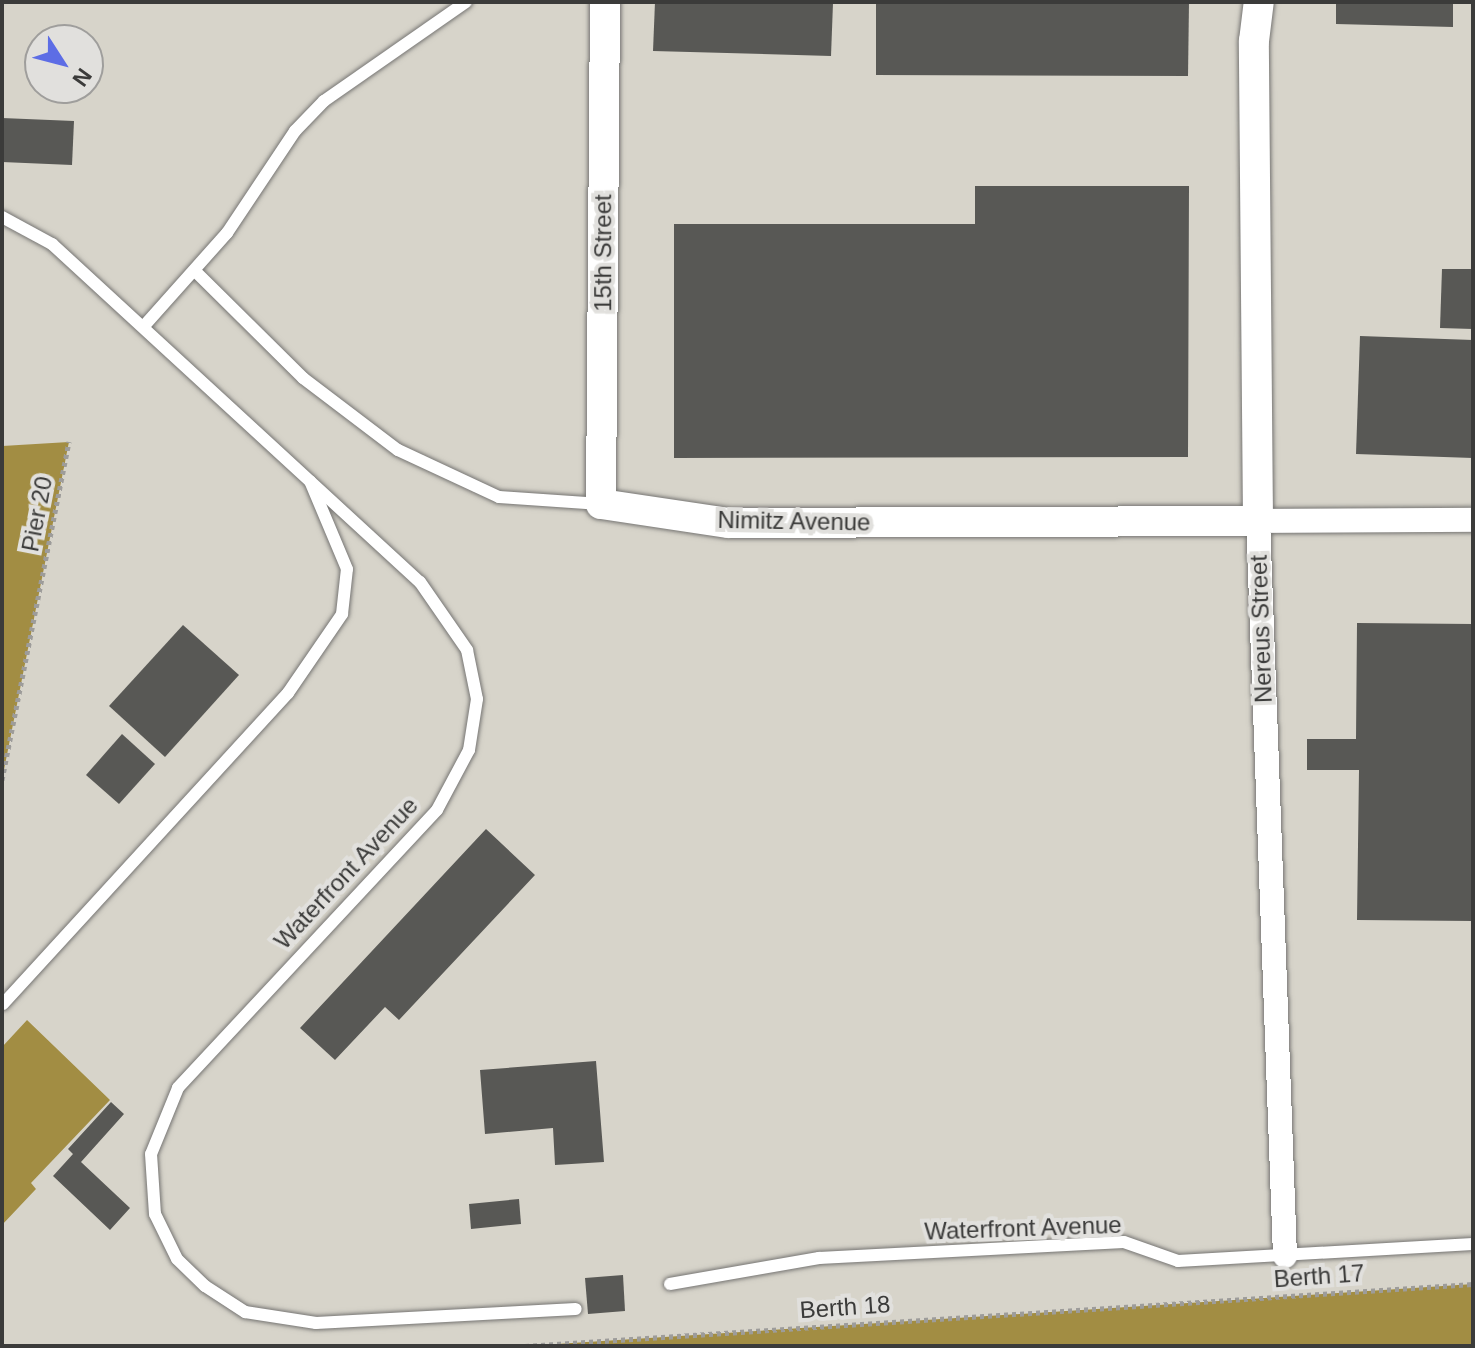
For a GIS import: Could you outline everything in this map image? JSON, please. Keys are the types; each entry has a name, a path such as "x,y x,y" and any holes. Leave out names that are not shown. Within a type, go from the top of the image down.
{"street":[{"name":"15th Street","path":"601,504 605,2"},
{"name":"Nereus Street","path":"1259,2 1254,41 1258,521 1285,1256"},
{"name":"Nimitz Avenue","path":"601,504 728,523 1473,520"}],"lane":[{"path":"144,326 196,272 295,131 324,101 466,2"},
{"name":"Waterfront Avenue","path":"2,217 52,244 307,474 444,610 467,650 477,699 472,736 437,810 178,1088 151,1154 155,1214 177,1259 205,1286 245,1312 316,1323 576,1309"},
{"name":"Nimitz Avenue","path":"196,272 303,378 398,450 499,497 601,504"},
{"path":"3,1004 288,693 342,614 347,569 307,474"},
{"name":"Waterfront Avenue","path":"670,1284 819,1258 1124,1242 1178,1261 1473,1244"}],"path":[{"name":"Pier 20","path":"2,780 69,442"},
{"name":"Berth 17","path":"1167,1304 1473,1284"},
{"name":"Berth 18","path":"525,1346 1167,1304"}],"shaded area":[{"path":"2,2 1473,2 1473,1284 521,1346 2,1346 2,1225 36,1189 31,1184 27,1020 2,1047 2,780 69,443 2,446"},
{"path":"69,442 2,780 2,446"},
{"path":"27,1020 110,1100 31,1183 36,1189 2,1225 2,1047"},
{"path":"1473,1284 1473,1346 525,1346 1249,1299"}],"building":[{"path":"655,2 833,3 831,56 653,51"},
{"path":"876,2 1189,2 1188,76 876,75"},
{"path":"1336,2 1453,2 1453,27 1336,24"},
{"path":"2,118 74,121 72,165 2,162"},
{"path":"975,186 1189,186 1188,457 674,458 674,224 975,224"},
{"path":"1442,269 1473,269 1473,329 1440,328"},
{"path":"1360,336 1473,340 1473,458 1356,454"},
{"path":"1357,623 1473,624 1473,921 1357,920 1359,770 1307,770 1307,739 1356,739"},
{"path":"183,625 239,675 165,757 109,706"},
{"path":"122,734 155,764 119,804 86,775"},
{"path":"486,829 535,875 399,1020 385,1007 335,1060 300,1028"},
{"path":"596,1061 604,1162 555,1165 553,1128 485,1134 480,1070"},
{"path":"111,1102 124,1114 81,1162 130,1208 110,1230 53,1176 73,1154 68,1149"},
{"path":"519,1199 521,1224 471,1229 469,1204"},
{"path":"623,1275 625,1311 588,1314 585,1278"}]}
